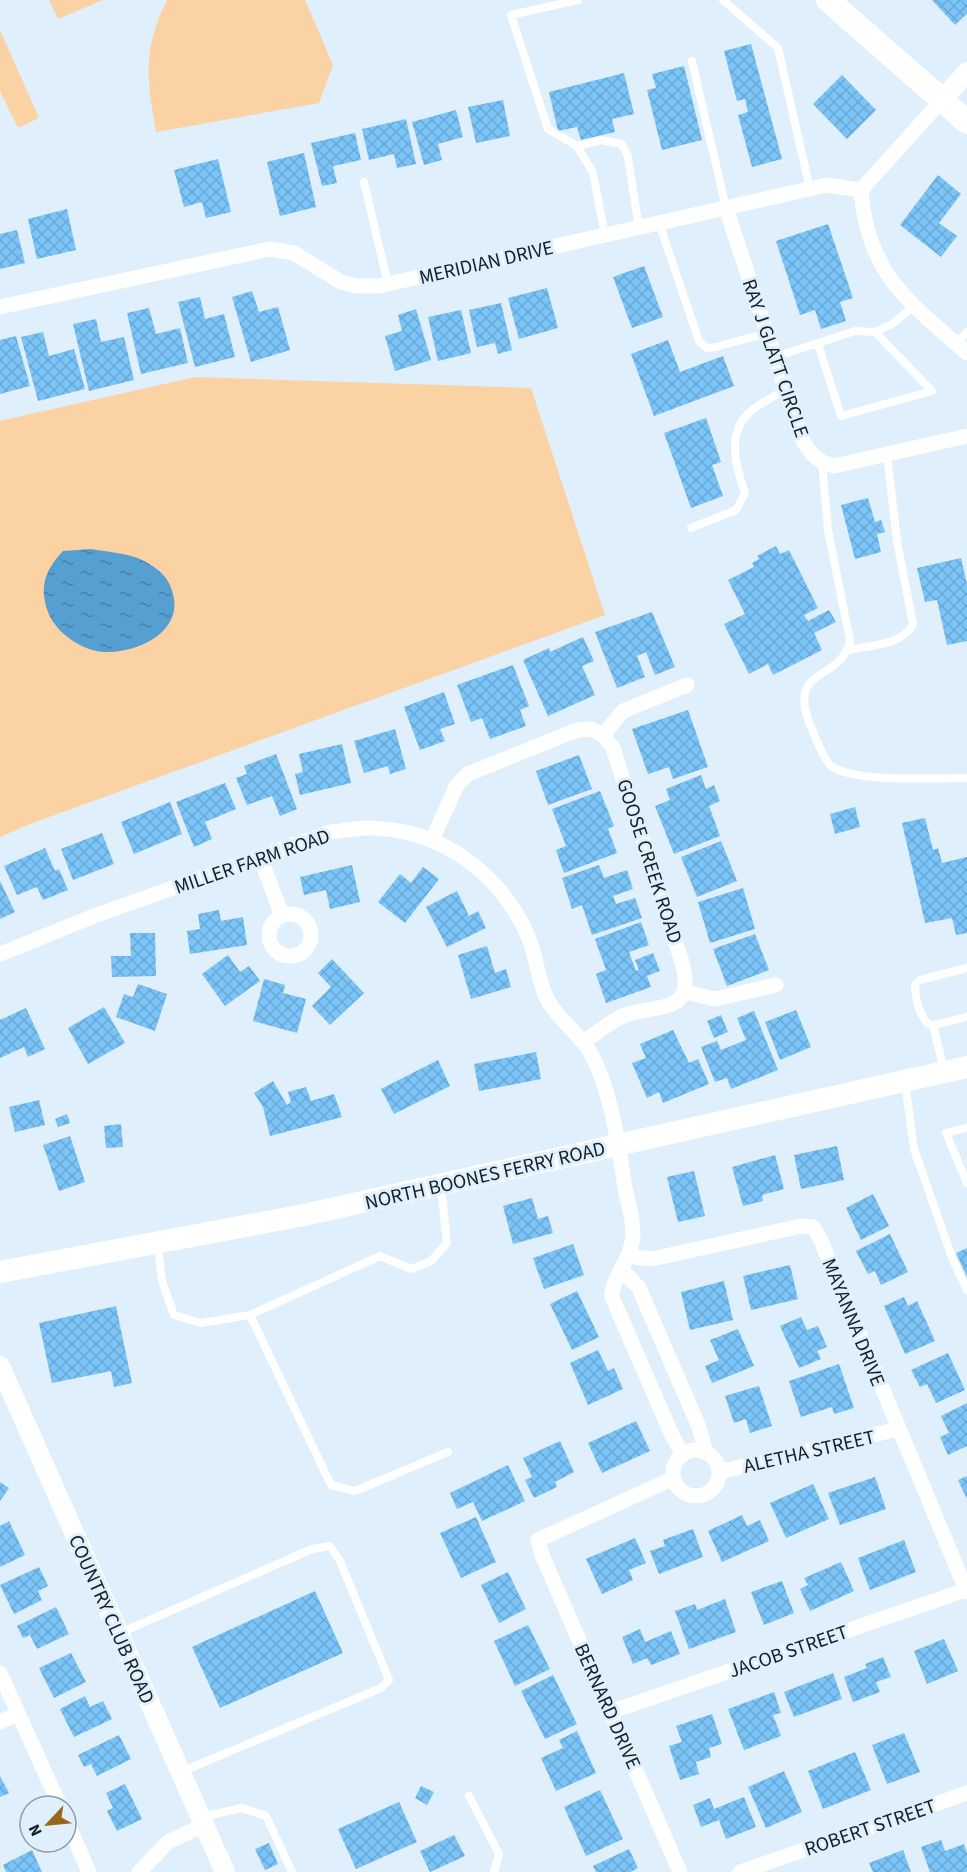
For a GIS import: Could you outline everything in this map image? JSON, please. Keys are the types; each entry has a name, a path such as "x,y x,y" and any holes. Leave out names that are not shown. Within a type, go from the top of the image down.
{"main road":[{"path":"828,0 967,122"},
{"name":"NORTH BOONES FERRY ROAD","path":"0,1272 304,1215 967,1067"}],"street":[{"path":"962,348 898,291 880,262 862,206 861,190 967,72"},
{"name":"MERIDIAN DRIVE","path":"0,307 270,249 294,253 328,276 350,285 388,284 827,185 861,190"},
{"name":"RAY J GLATT CIRCLE","path":"726,208 802,439 813,457 822,463"},
{"path":"822,463 834,466 967,436"},
{"path":"432,840 457,785 468,774 578,730 591,729 603,735 623,711 687,685"},
{"name":"GOOSE CREEK ROAD","path":"603,735 614,748 686,975 685,992"},
{"name":"MILLER FARM ROAD","path":"0,954 94,916 330,832 370,828 399,831 432,840 464,858 486,875 509,900 533,946 546,997 559,1017 583,1042 600,1075 617,1145 633,1228 628,1256 612,1289 612,1297 671,1433 683,1455"},
{"path":"260,857 282,915"},
{"path":"583,1042 620,1017 669,1005 685,992 715,999 776,985"},
{"name":"MAYANNA DRIVE","path":"628,1256 652,1259 801,1226 813,1227 819,1236 967,1591"},
{"name":"ALETHA STREET","path":"623,1270 639,1288 699,1427 706,1453 717,1464 719,1472 715,1486 709,1492 696,1496 679,1488 674,1478"},
{"name":"COUNTRY CLUB ROAD","path":"0,1366 225,1872"},
{"name":"ALETHA STREET","path":"719,1472 898,1429"},
{"path":"674,1478 675,1465 683,1455 691,1451 706,1453"},
{"name":"BERNARD DRIVE","path":"674,1478 538,1540 542,1555 680,1872"},
{"name":"JACOB STREET","path":"610,1712 967,1591"},
{"path":"0,1673 55,1794"},
{"path":"0,1722 18,1714"},
{"name":"ROBERT STREET","path":"740,1872 967,1793"},
{"path":"139,1872 168,1842 202,1821"},
{"path":"78,1847 89,1872"}],"lane":[{"path":"578,0 511,15 548,129 577,146 593,173 600,236"},
{"path":"723,0 778,48 810,189"},
{"path":"692,61 726,208"},
{"path":"577,146 601,140 622,144 627,157 639,228"},
{"path":"364,182 388,284"},
{"path":"658,223 699,342 707,348 716,347 767,333"},
{"path":"775,357 855,331 875,332 892,324 914,306"},
{"path":"818,344 841,416 932,392 875,332"},
{"path":"962,348 967,332"},
{"path":"691,528 736,510 745,493 736,469 734,439 748,413 786,389"},
{"path":"848,650 899,640 913,624 897,541 887,454"},
{"path":"822,463 828,530 850,640 848,650 838,663 807,686 803,698 811,727 830,765 847,773 882,778 967,778"},
{"path":"967,968 920,980 915,985 919,1010 927,1024 933,1025 967,1017"},
{"path":"933,1025 945,1072"},
{"path":"905,1080 914,1149 953,1260 967,1290"},
{"path":"967,1128 946,1133 967,1183"},
{"path":"158,1243 162,1281 174,1315 201,1323 250,1315 380,1256 411,1269 431,1261 447,1243 440,1185"},
{"path":"250,1315 331,1485 355,1491 448,1452"},
{"path":"119,1633 312,1550 330,1546 340,1561 389,1680 381,1688 180,1772"},
{"path":"469,1796 499,1854 494,1872"},
{"path":"202,1821 242,1808 266,1816 292,1872"}],"shaded area":[{"path":"49,0 103,0 58,19"},
{"path":"167,0 305,0 333,65 319,103 156,132 150,96 150,50 153,34"},
{"path":"0,30 39,118 18,128 0,91"},
{"path":"195,377 531,388 605,615 30,824 0,837 0,421"}],"water":[{"path":"91,549 138,558 154,567 166,578 173,594 174,607 165,629 155,638 131,649 105,652 79,645 57,627 45,603 44,587 48,572 63,551"}],"building":[{"path":"932,0 967,0 967,14 955,25"},
{"path":"751,44 782,159 752,167 738,115 748,112 745,99 737,101 724,51"},
{"path":"684,66 702,140 662,150 647,90 656,88 652,74"},
{"path":"624,73 634,114 612,119 615,132 581,140 577,127 558,131 549,92"},
{"path":"842,75 876,110 847,139 813,104"},
{"path":"503,100 510,136 476,143 468,107"},
{"path":"456,110 463,137 438,144 442,160 424,165 412,122"},
{"path":"406,119 416,164 397,168 394,154 369,160 362,129"},
{"path":"355,133 361,160 333,166 337,183 322,186 311,143"},
{"path":"304,153 316,207 280,216 267,162"},
{"path":"218,159 231,212 206,218 202,202 184,207 174,170"},
{"path":"938,175 961,194 939,223 957,236 941,257 900,225"},
{"path":"67,209 76,250 37,259 28,219"},
{"path":"828,224 853,298 840,302 846,321 821,329 815,310 800,315 776,241"},
{"path":"17,230 25,263 0,269 0,234"},
{"path":"644,266 663,317 632,328 613,277"},
{"path":"547,288 558,328 519,339 508,298"},
{"path":"252,291 259,312 278,307 290,350 251,362 232,297"},
{"path":"200,297 205,319 224,314 235,357 195,367 178,302"},
{"path":"501,303 512,350 498,354 495,343 477,347 469,310"},
{"path":"149,308 156,334 180,328 188,363 141,374 127,313"},
{"path":"416,309 431,360 395,371 385,336 402,331 398,315"},
{"path":"461,310 471,353 438,361 428,317"},
{"path":"96,319 101,342 124,337 134,380 89,391 73,324"},
{"path":"43,332 49,356 74,349 85,389 38,401 21,337"},
{"path":"16,336 30,386 0,394 0,340"},
{"path":"668,340 680,372 723,356 734,386 654,416 631,354"},
{"path":"706,418 721,462 712,465 723,496 691,508 664,433"},
{"path":"868,498 875,522 881,520 885,532 877,534 881,552 855,559 841,505"},
{"path":"776,546 780,554 789,550 818,608 804,615 808,621 829,610 836,622 814,633 822,650 773,675 768,664 749,674 724,624 745,614 728,580 754,567 752,563 759,559 757,556"},
{"path":"961,558 967,584 967,641 947,645 937,600 925,602 917,568"},
{"path":"652,612 675,667 655,675 646,652 637,656 645,677 617,688 595,632"},
{"path":"583,637 594,661 582,666 595,695 548,716 523,660 549,648 550,652"},
{"path":"513,665 529,706 520,710 526,726 490,739 482,718 471,722 457,685"},
{"path":"444,692 455,724 440,729 445,741 420,750 404,707"},
{"path":"688,710 708,767 673,779 669,767 648,774 632,729"},
{"path":"395,729 406,769 390,774 388,766 364,773 354,741"},
{"path":"342,744 351,783 300,795 295,774 303,772 299,754"},
{"path":"276,754 297,809 280,816 272,796 247,805 236,778 247,774 244,766"},
{"path":"579,755 592,789 548,805 536,771"},
{"path":"701,775 706,789 714,785 720,801 709,806 720,836 674,854 655,806 670,800 666,789"},
{"path":"225,783 236,809 205,822 212,839 194,847 176,802"},
{"path":"600,791 614,826 608,829 617,853 564,873 556,850 566,846 552,809"},
{"path":"170,802 182,834 134,854 121,822"},
{"path":"855,807 860,827 835,834 830,814"},
{"path":"925,818 933,850 938,848 942,863 967,857 967,933 956,935 952,918 925,923 902,823"},
{"path":"102,833 114,864 73,880 61,849"},
{"path":"721,841 737,881 697,897 681,857"},
{"path":"45,848 55,871 59,869 68,890 43,900 37,887 17,895 4,866"},
{"path":"352,865 360,902 330,909 326,890 304,895 300,877"},
{"path":"599,865 604,878 627,870 633,889 613,896 616,904 635,898 642,918 592,935 582,905 572,909 562,878"},
{"path":"423,867 439,879 405,923 378,902 400,874 411,883"},
{"path":"0,881 15,912 0,919"},
{"path":"743,888 755,929 710,943 698,902"},
{"path":"457,891 469,916 478,911 486,928 447,947 426,907"},
{"path":"219,910 221,921 243,917 247,945 190,954 187,931 200,929 198,914"},
{"path":"641,922 649,945 629,952 636,971 639,970 635,960 653,953 660,971 647,976 651,987 606,1003 596,974 606,970 595,939"},
{"path":"130,933 155,933 156,976 112,977 111,956 131,956"},
{"path":"755,934 769,970 727,986 713,949"},
{"path":"487,946 495,973 506,969 511,987 471,999 458,955"},
{"path":"228,955 240,972 249,966 260,981 225,1006 202,974"},
{"path":"332,959 364,993 330,1025 312,1006 331,987 318,973"},
{"path":"264,979 285,985 283,993 306,999 297,1033 253,1021"},
{"path":"138,984 167,994 155,1031 116,1017 124,994 133,997"},
{"path":"104,1007 125,1043 88,1064 68,1028"},
{"path":"26,1008 45,1049 28,1057 24,1047 0,1058 0,1020"},
{"path":"796,1010 811,1047 780,1060 765,1022"},
{"path":"754,1011 778,1070 731,1089 727,1078 715,1082 701,1047 717,1041 721,1050 746,1040 737,1018"},
{"path":"721,1015 728,1032 714,1038 707,1021"},
{"path":"673,1030 689,1063 698,1059 709,1084 663,1103 659,1092 647,1098 632,1063 646,1058 640,1044"},
{"path":"536,1052 541,1079 479,1091 474,1064"},
{"path":"438,1060 450,1086 394,1114 381,1089"},
{"path":"273,1081 287,1105 291,1102 288,1092 306,1087 311,1101 334,1094 342,1117 270,1136 263,1107 254,1093"},
{"path":"39,1100 45,1125 15,1132 9,1107"},
{"path":"67,1114 70,1123 58,1127 55,1119"},
{"path":"121,1124 123,1147 106,1148 104,1126"},
{"path":"70,1136 85,1182 59,1191 43,1145"},
{"path":"837,1146 844,1180 801,1189 794,1155"},
{"path":"775,1155 784,1189 762,1195 763,1201 743,1206 732,1167"},
{"path":"694,1171 705,1216 678,1222 667,1177"},
{"path":"873,1194 889,1226 861,1240 846,1208"},
{"path":"532,1198 538,1219 548,1216 553,1233 513,1244 503,1206"},
{"path":"890,1234 908,1272 881,1285 875,1271 868,1274 856,1251"},
{"path":"573,1244 584,1275 544,1289 533,1258"},
{"path":"967,1248 967,1277 956,1253"},
{"path":"790,1265 798,1299 751,1310 743,1276"},
{"path":"724,1281 733,1320 690,1330 681,1292"},
{"path":"577,1291 599,1337 572,1350 550,1304"},
{"path":"904,1297 908,1306 917,1301 935,1341 905,1354 884,1306"},
{"path":"116,1306 132,1383 114,1387 111,1371 52,1383 39,1323"},
{"path":"801,1317 807,1330 818,1326 827,1347 817,1351 821,1359 799,1368 780,1326"},
{"path":"738,1329 754,1366 712,1383 705,1366 719,1360 710,1340"},
{"path":"598,1350 608,1371 614,1368 623,1389 588,1405 570,1363"},
{"path":"948,1353 965,1390 936,1403 927,1384 920,1387 911,1370"},
{"path":"839,1364 854,1408 834,1414 832,1407 801,1417 789,1381"},
{"path":"759,1386 772,1426 750,1433 746,1419 734,1423 725,1396"},
{"path":"967,1403 967,1446 948,1455 940,1437 949,1433 941,1416"},
{"path":"636,1421 650,1451 602,1473 588,1443"},
{"path":"560,1441 574,1472 555,1482 557,1487 534,1498 525,1480 532,1477 523,1458"},
{"path":"508,1465 525,1501 482,1521 473,1502 457,1509 450,1493"},
{"path":"967,1476 967,1499 958,1480"},
{"path":"875,1477 886,1509 840,1525 828,1493"},
{"path":"0,1482 9,1488 0,1501"},
{"path":"813,1484 829,1519 786,1538 770,1503"},
{"path":"742,1515 747,1526 760,1520 769,1541 722,1562 708,1531"},
{"path":"476,1517 496,1562 461,1578 440,1533"},
{"path":"9,1521 25,1555 0,1567 0,1526"},
{"path":"693,1529 703,1557 659,1574 650,1551 665,1546 663,1540"},
{"path":"635,1538 646,1563 629,1570 633,1580 602,1594 586,1559"},
{"path":"904,1540 916,1572 870,1590 858,1558"},
{"path":"841,1562 854,1591 810,1611 800,1589 808,1585 804,1578"},
{"path":"39,1567 48,1586 38,1591 42,1600 14,1614 0,1585"},
{"path":"508,1572 526,1609 499,1623 481,1585"},
{"path":"782,1581 794,1613 764,1625 751,1592"},
{"path":"315,1591 343,1653 220,1708 192,1647"},
{"path":"725,1599 736,1632 689,1649 675,1611 695,1604 697,1610"},
{"path":"56,1607 69,1634 37,1649 30,1635 23,1638 17,1626"},
{"path":"528,1625 550,1669 515,1686 494,1641"},
{"path":"640,1629 645,1642 671,1631 680,1654 651,1665 647,1658 633,1664 622,1637"},
{"path":"944,1639 958,1671 927,1684 914,1651"},
{"path":"71,1653 86,1682 54,1698 39,1668"},
{"path":"883,1657 891,1677 876,1682 880,1692 853,1702 844,1677 867,1668 865,1664"},
{"path":"833,1673 842,1699 794,1717 784,1692"},
{"path":"553,1675 577,1724 545,1739 521,1691"},
{"path":"774,1692 781,1713 773,1715 781,1736 744,1750 728,1709"},
{"path":"85,1696 90,1707 103,1701 112,1719 74,1737 60,1709"},
{"path":"712,1714 722,1744 709,1748 711,1757 696,1762 699,1774 680,1780 669,1746 682,1742 676,1726"},
{"path":"577,1731 596,1773 556,1791 541,1758 563,1748 559,1740"},
{"path":"904,1733 920,1772 887,1784 872,1745"},
{"path":"119,1735 131,1759 97,1776 91,1764 84,1767 78,1755"},
{"path":"855,1752 871,1790 823,1809 808,1771"},
{"path":"784,1771 802,1812 766,1828 748,1787"},
{"path":"0,1776 9,1793 0,1797"},
{"path":"125,1784 142,1819 117,1831 107,1811 113,1808 106,1793"},
{"path":"421,1786 434,1792 427,1805 415,1798"},
{"path":"600,1790 623,1839 586,1856 564,1807"},
{"path":"744,1797 756,1827 726,1839 719,1820 701,1827 693,1805 710,1798 714,1809"},
{"path":"399,1802 417,1842 356,1869 338,1829"},
{"path":"454,1835 465,1856 430,1872 420,1851"},
{"path":"941,1840 945,1851 964,1844 967,1853 967,1872 930,1872 921,1847"},
{"path":"269,1843 278,1864 265,1870 255,1849"},
{"path":"629,1849 638,1868 631,1872 596,1872 593,1866"},
{"path":"903,1850 911,1872 873,1872 869,1863"},
{"path":"24,1854 34,1854 42,1872 6,1872 3,1865"}]}
